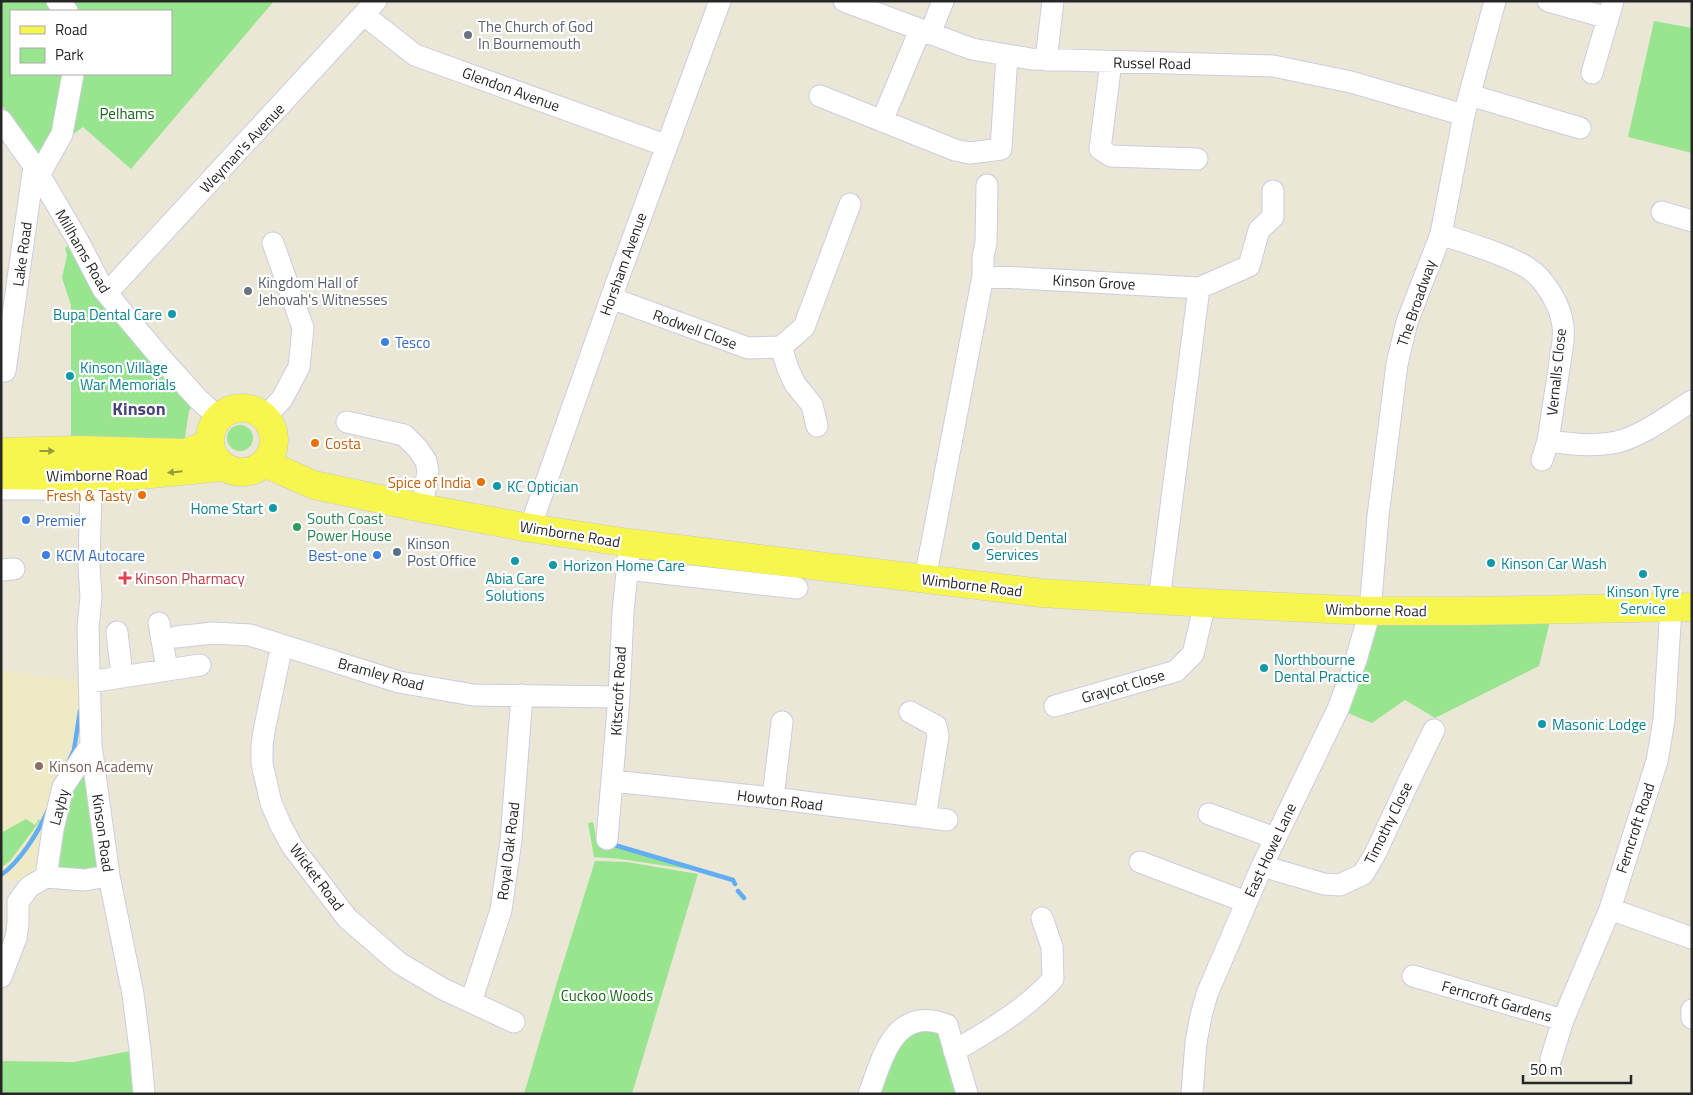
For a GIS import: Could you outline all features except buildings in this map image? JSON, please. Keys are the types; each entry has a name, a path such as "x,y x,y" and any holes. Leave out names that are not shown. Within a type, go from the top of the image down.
{"main road":[{"path":"241,407 258,411 271,425 274,435 272,450 264,463 248,471 231,470 223,467 211,452 209,442 213,424 218,417 233,408 241,407"},
{"name":"Wimborne Road","path":"1,452 94,450 185,453 209,442"},
{"name":"Wimborne Road","path":"264,463 314,485 530,528 629,556 926,579 1041,593 1370,611 1465,612 1682,607"},
{"name":"Wimborne Road","path":"1,475 91,483 119,477 223,467"}],"street":[{"path":"57,1 66,10"},
{"name":"Horsham Avenue","path":"530,528 611,298 720,1"},
{"name":"Russel Road","path":"844,1 972,49 1046,60 1273,66 1351,82 1464,115"},
{"path":"882,121 925,32 943,1"},
{"path":"1046,60 1053,1"},
{"name":"The Broadway","path":"1370,611 1378,516 1396,364 1407,322 1441,234 1464,115 1495,1"},
{"path":"1548,1 1610,9 1592,73"},
{"name":"Glendon Avenue","path":"370,8 415,54 667,146"},
{"name":"Weyman's Avenue","path":"107,294 370,8"},
{"path":"820,96 955,150 970,153 1002,149 1007,55"},
{"path":"1111,62 1100,149 1111,156 1196,159"},
{"path":"37,170 62,134 73,75"},
{"path":"1470,95 1580,128"},
{"name":"Millhams Road","path":"1,120 37,170 107,294 167,365 218,417"},
{"name":"Lake Road","path":"5,371 37,170"},
{"path":"926,579 983,276 983,257 986,243 987,185"},
{"path":"1159,600 1199,288 1249,266 1259,230 1273,218 1273,191"},
{"path":"817,426 812,405 795,384 781,347 804,327 850,204"},
{"path":"1662,212 1692,221"},
{"name":"Vernalls Close","path":"1441,234 1508,258 1529,269 1547,288 1555,302 1563,326 1563,342 1545,450 1619,441 1643,431 1692,401"},
{"path":"264,417 282,399 299,368 303,328 273,243"},
{"name":"Kinson Grove","path":"983,276 1199,288"},
{"name":"Rodwell Close","path":"611,298 748,348 781,347"},
{"path":"347,422 404,435 418,448 426,461 428,471 422,508"},
{"name":"Kinson Road","path":"94,450 91,483 91,596 88,628 92,745 109,876 133,994 144,1094"},
{"name":"Wimborne Road","path":"1,489 91,483"},
{"name":"Wimborne Road","path":"629,556 797,588"},
{"name":"Kitscroft Road","path":"607,839 619,697 623,612 629,556"},
{"name":"Graycot Close","path":"1055,706 1176,671 1193,654 1205,603"},
{"name":"Ferncroft Road","path":"1551,1059 1566,1034 1610,909 1657,762 1682,607"},
{"name":"East Howe Lane","path":"1192,1094 1196,1042 1201,1016 1215,972 1275,838 1338,709 1356,660 1370,611"},
{"path":"160,623 167,669"},
{"path":"117,632 122,676"},
{"name":"Bramley Road","path":"176,637 213,633 250,635 399,682 473,694 619,697"},
{"name":"Wicket Road","path":"282,645 262,746 262,764 271,803 281,826 303,862 348,918 399,963 444,989 514,1022"},
{"path":"89,682 200,665"},
{"name":"Royal Oak Road","path":"471,1002 501,910 511,840 522,695"},
{"path":"910,712 936,726 938,736 925,818"},
{"path":"773,798 783,722"},
{"name":"Timothy Close","path":"1262,866 1324,884 1340,885 1363,874 1375,854 1434,730"},
{"name":"Layby","path":"46,878 53,829 63,787 92,745"},
{"name":"Howton Road","path":"612,780 947,820"},
{"path":"1209,814 1275,838"},
{"path":"1140,862 1246,902"},
{"path":"1,977 16,938 18,902 29,887 46,878 84,880 109,876"},
{"path":"1610,909 1692,938"},
{"path":"954,1051 982,1035 1038,996 1053,979 1052,947 1042,918"},
{"name":"Ferncroft Gardens","path":"1424,986 1566,1034"},
{"path":"1692,1010 1692,1018"},
{"path":"869,1094 887,1046 900,1030 920,1021 934,1020 947,1026 968,1094"}],"shaded area":[{"name":"Kinson Academy","path":"1,670 89,682 91,745 46,877 12,881 4,876 1,880"}],"green space":[{"name":"Pelhams","path":"1,1 274,1 131,169 83,127 64,141 49,168 1,104"},
{"path":"1654,21 1692,28 1692,153 1628,137"},
{"path":"76,240 197,399 189,411 183,450 71,449 71,305 62,278 67,255 65,248"},
{"path":"240,425 249,429 253,438 249,447 240,451 231,447 227,438 231,429"},
{"path":"1553,609 1539,666 1435,718 1405,700 1372,723 1338,709 1370,611"},
{"path":"91,747 108,875 47,877 54,827"},
{"path":"26,819 35,825 39,819 40,821 10,861 1,868 1,833"},
{"path":"593,822 597,841 606,840 607,845 700,871 621,859 594,857 588,823"},
{"name":"Cuckoo Woods","path":"595,861 627,862 698,874 632,1094 524,1094 558,979"},
{"path":"921,1027 943,1031 962,1094 875,1094 894,1045"},
{"path":"140,1049 144,1094 1,1094 1,1061 74,1062"}],"waterway":[{"path":"69,761 74,750 80,711"},
{"path":"1,875 28,846 48,810"},
{"path":"611,844 733,880 735,884"},
{"path":"738,891 744,898"}],"place":[{"name":"The Church of God In Bournemouth","path":"468,35"},
{"name":"Kingdom Hall of Jehovah's Witnesses","path":"248,291"},
{"name":"Bupa Dental Care","path":"172,314"},
{"name":"Tesco","path":"385,342"},
{"name":"Kinson Village War Memorials","path":"70,376"},
{"name":"Costa","path":"315,443"},
{"name":"Spice of India","path":"481,482"},
{"name":"KC Optician","path":"497,486"},
{"name":"Fresh & Tasty","path":"142,495"},
{"name":"Home Start","path":"273,508"},
{"name":"Premier","path":"26,520"},
{"name":"South Coast Power House","path":"297,527"},
{"name":"Gould Dental Services","path":"976,546"},
{"name":"Kinson Post Office","path":"397,552"},
{"name":"KCM Autocare","path":"46,555"},
{"name":"Best-one","path":"377,555"},
{"name":"Abia Care Solutions","path":"515,561"},
{"name":"Kinson Car Wash","path":"1491,563"},
{"name":"Horizon Home Care","path":"553,565"},
{"name":"Kinson Tyre Service","path":"1643,574"},
{"name":"Kinson Pharmacy","path":"125,578"},
{"name":"Northbourne Dental Practice","path":"1264,668"},
{"name":"Masonic Lodge","path":"1542,724"},
{"name":"Kinson Academy","path":"39,766"}],"district":[{"name":"Kinson","path":"139,408"}]}
